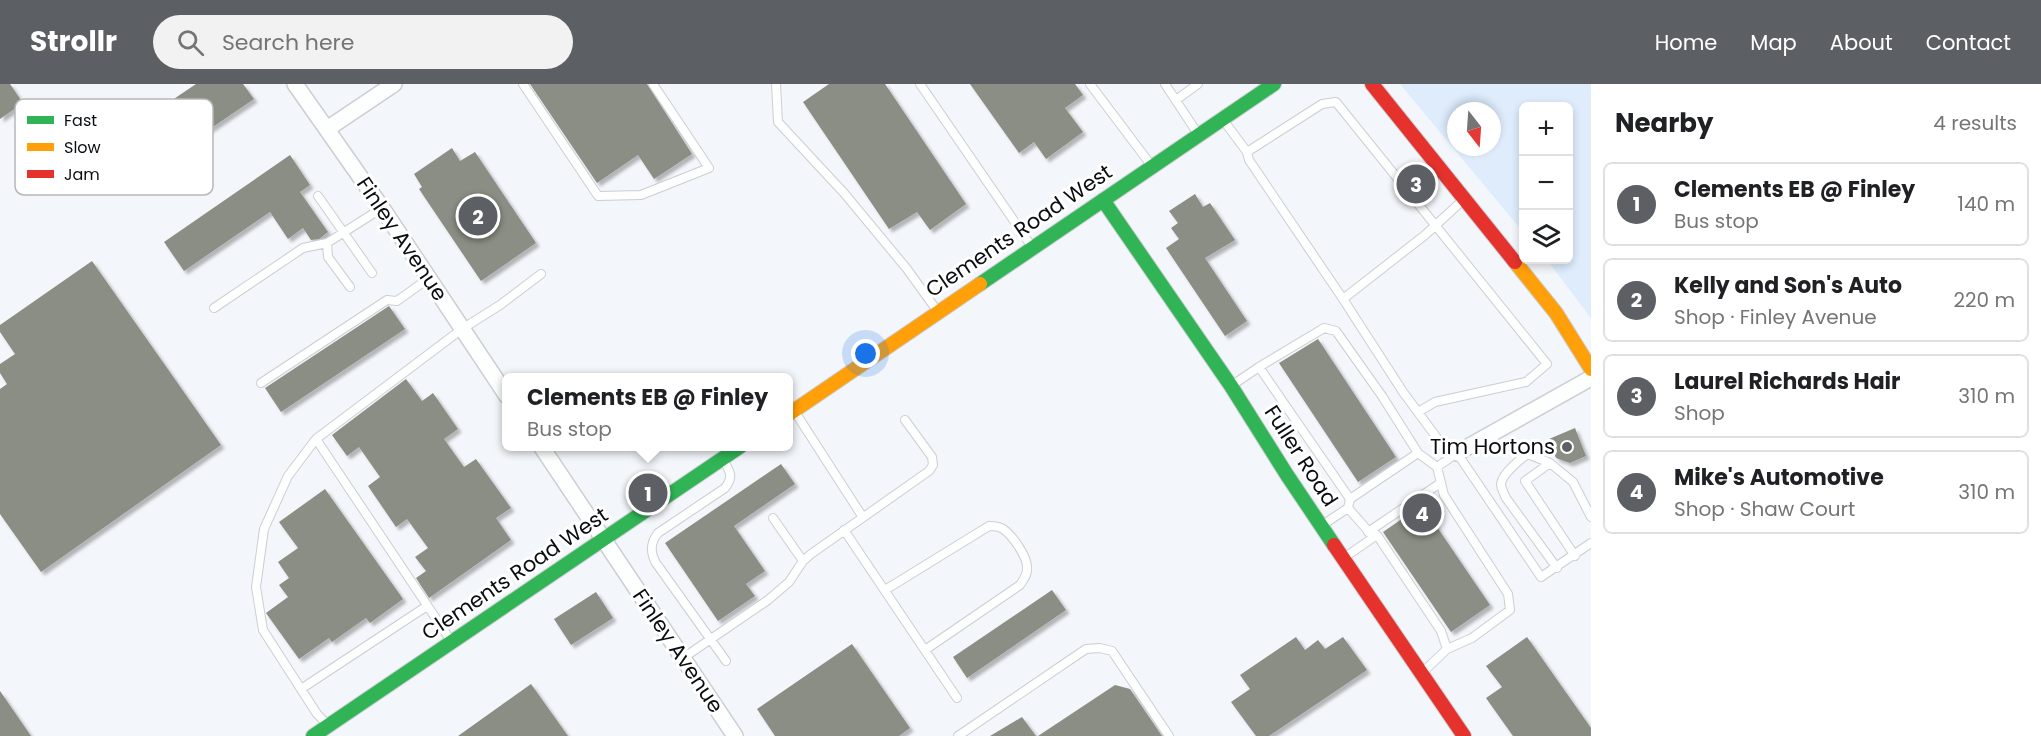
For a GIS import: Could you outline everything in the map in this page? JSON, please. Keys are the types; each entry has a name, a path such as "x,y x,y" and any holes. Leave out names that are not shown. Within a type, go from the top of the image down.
{"street":[{"name":"Finley Avenue","path":"295,84 382,208 502,389"},
{"path":"327,129 394,84"},
{"name":"Clements Road West","path":"793,412 1274,84"},
{"path":"1372,84 1556,314 1591,369"},
{"name":"Fuller Road","path":"1103,200 1231,386 1343,558 1464,736"},
{"path":"1454,455 1591,378"},
{"name":"Finley Avenue","path":"544,451 735,736"},
{"name":"Clements Road West","path":"313,736 735,451"}],"lane":[{"path":"523,84 598,196 641,195 709,168 653,84"},
{"path":"776,84 778,122 844,193 907,269 938,312"},
{"path":"920,84 1033,248"},
{"path":"1090,84 1152,166"},
{"path":"1165,84 1198,135"},
{"path":"1176,100 1198,84"},
{"path":"1247,152 1322,104 1336,102 1547,364 1526,382 1435,402 1418,412"},
{"path":"1223,119 1418,412 1454,455 1541,577 1591,543"},
{"path":"318,196 372,273"},
{"path":"1343,299 1464,199"},
{"path":"214,308 303,248 327,243 382,208"},
{"path":"327,243 328,257 350,287"},
{"path":"328,726 300,689 263,630 256,588 264,529 288,476 316,439 462,329 541,274"},
{"path":"261,383 387,300 397,301 429,278"},
{"path":"1231,386 1323,328 1336,332 1382,396 1418,453 1437,467 1444,495 1508,594 1510,610 1472,638 1447,650 1422,674"},
{"path":"1259,367 1350,499"},
{"path":"793,416 862,516"},
{"path":"683,658 768,600 789,582 803,561 862,516 929,471 933,465 932,457 905,420"},
{"path":"316,439 452,642"},
{"path":"1322,526 1348,508 1350,499 1418,453"},
{"path":"1557,568 1506,498 1501,486 1502,480 1528,454 1550,463 1573,482 1591,517"},
{"path":"1437,467 1454,455"},
{"path":"723,459 730,471 731,479 725,488 670,523 658,533 651,547 656,563 726,661"},
{"path":"1550,463 1525,481 1575,556"},
{"path":"1368,532 1440,483"},
{"path":"1348,508 1368,532 1377,535 1441,631 1447,650"},
{"path":"773,518 803,561"},
{"path":"885,590 989,526 1005,529 1012,537 1028,567 1026,577 1020,585 925,650"},
{"path":"844,530 957,698"},
{"path":"1343,558 1377,535"},
{"path":"300,689 427,606"},
{"path":"958,736 1086,649 1100,648 1112,651 1169,736"}],"shaded area":[{"path":"1400,84 1591,84 1591,318 1550,264 1573,264 1573,102 1519,102 1519,227 1460,156 1501,156 1501,102 1447,102 1447,141"}],"building":[{"path":"0,84 10,84 20,99 15,99 15,109 0,119"},
{"path":"196,84 243,84 254,99 213,127 213,99 174,99"},
{"path":"530,84 647,84 692,154 654,179 638,155 597,183"},
{"path":"829,84 885,84 966,204 930,230 917,212 889,229 803,102"},
{"path":"970,84 1075,84 1083,95 1065,108 1083,132 1046,159 1034,142 1019,153"},
{"path":"452,148 460,161 475,152 536,243 481,281 419,189 422,187 414,174"},
{"path":"290,155 310,185 300,192 328,232 319,239 311,240 303,228 288,239 270,212 184,271 164,242"},
{"path":"1195,194 1203,207 1210,203 1235,240 1205,258 1247,321 1225,336 1166,248 1179,239 1171,228 1178,223 1169,211"},
{"path":"92,261 221,445 41,572 0,514 0,389 7,384 0,373 0,364 15,354 0,332 0,325"},
{"path":"389,306 405,329 281,412 265,388"},
{"path":"1318,339 1396,457 1358,482 1279,363"},
{"path":"406,379 422,401 433,393 458,429 444,439 464,467 476,459 511,508 496,518 511,540 429,598 416,578 426,571 415,557 428,548 407,519 396,527 368,486 380,477 359,447 347,456 332,435"},
{"name":"Tim Hortons","path":"1575,428 1586,456 1570,463 1556,458 1549,439"},
{"path":"781,464 795,484 734,526 765,571 746,584 755,596 718,621 665,543"},
{"path":"325,489 403,599 370,623 366,618 332,642 329,638 299,659 266,613 288,597 279,585 289,578 278,562 298,548 279,522"},
{"path":"1422,505 1490,605 1451,632 1383,532"},
{"path":"1052,590 1066,610 967,678 953,657"},
{"path":"596,592 613,618 571,645 554,619"},
{"path":"1296,637 1305,650 1318,640 1325,649 1343,637 1367,670 1269,736 1256,736 1231,702 1250,689 1240,675"},
{"path":"1527,637 1591,728 1591,736 1513,736 1486,698 1502,687 1486,666"},
{"path":"852,644 910,728 899,736 775,736 757,709"},
{"path":"531,684 568,736 458,736"},
{"path":"1115,685 1130,689 1162,736 1038,736"},
{"path":"0,691 31,736 0,736"},
{"path":"1022,717 1036,736 990,736"}],"traffic: fast":[{"path":"980,284 1274,84"},
{"path":"1103,200 1231,386 1334,545"},
{"path":"313,736 734,451"}],"traffic: slow":[{"path":"1515,262 1556,313 1591,369"},
{"path":"793,411 980,284"}],"traffic: jam":[{"path":"1372,84 1515,262"},
{"path":"1334,545 1464,736"}],"place":[{"name":"Laurel Richards Hair","path":"1416,184"},
{"name":"Kelly and Son's Auto","path":"478,216"},
{"name":"Tim Hortons","path":"1567,447"},
{"name":"Clements EB @ Finley","path":"648,493"},
{"name":"Mike's Automotive","path":"1422,513"}]}
